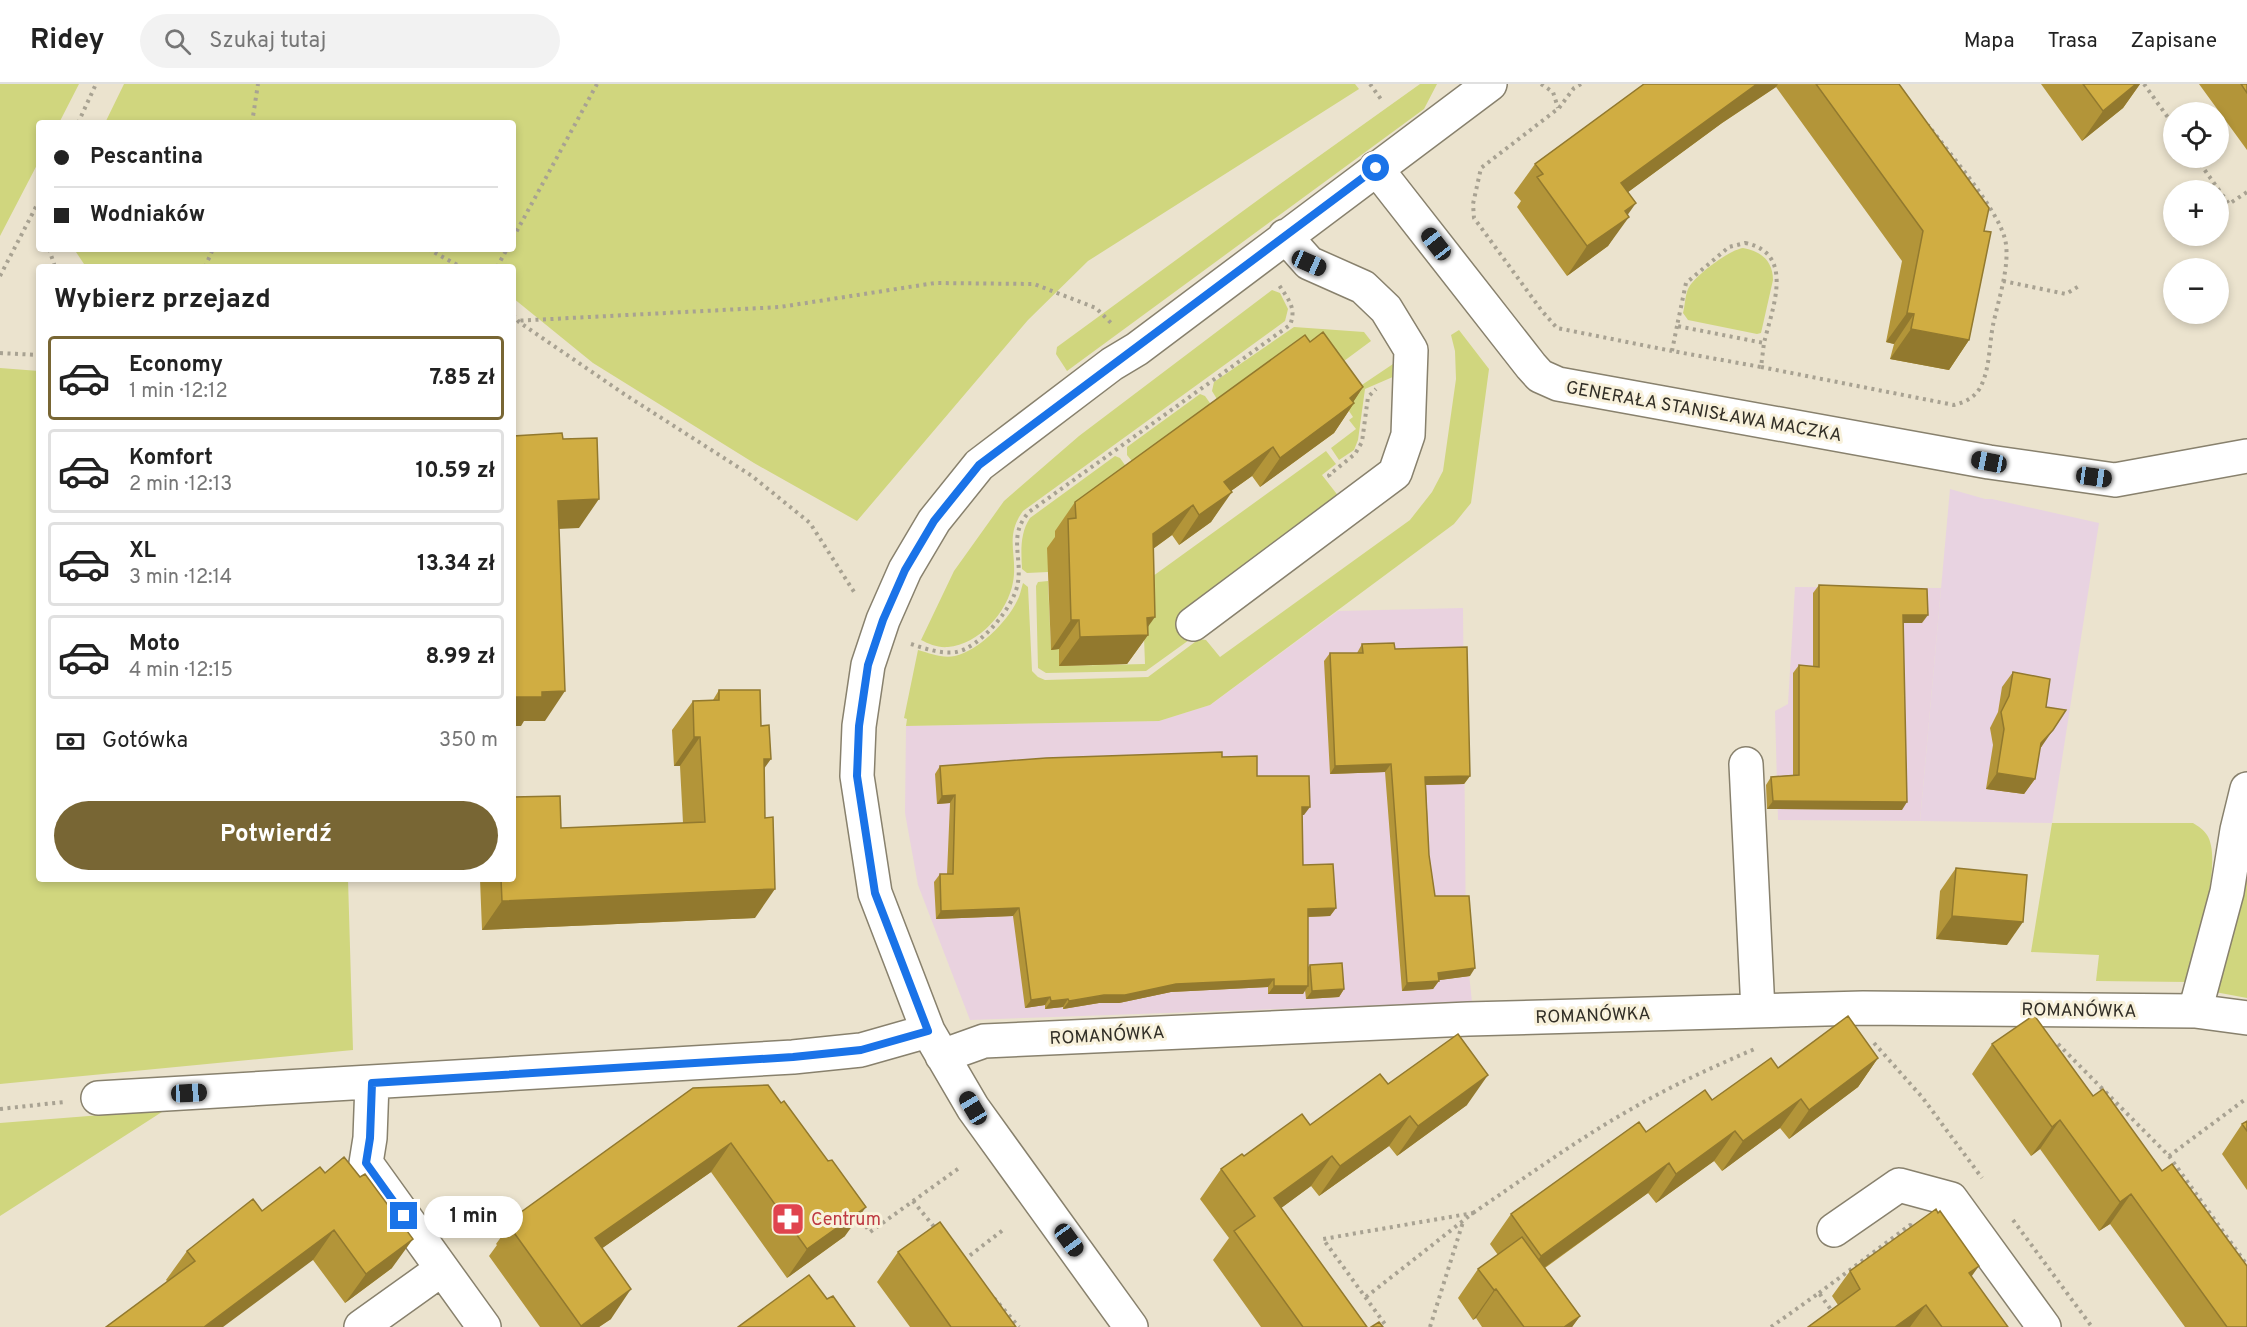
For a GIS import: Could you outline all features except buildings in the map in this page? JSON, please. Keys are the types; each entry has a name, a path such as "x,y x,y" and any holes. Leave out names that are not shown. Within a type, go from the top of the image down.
{"street":[{"path":"1131,1327 973,1108 935,1044 875,893 857,776 859,726 868,665 883,620 905,570 934,521 979,465 1490,84"},
{"name":"GENERAŁA STANISŁAWA MACZKA","path":"1376,168 1531,366 1540,376 1558,384 1989,462 2115,480 2247,456"},
{"path":"1193,624 1395,473 1408,435 1412,350 1386,309 1363,287 1309,263 1285,236"},
{"path":"1746,764 1758,1011"},
{"path":"2195,1011 2227,892 2237,830 2247,789"},
{"name":"ROMANÓWKA","path":"98,1098 804,1056 984,1041 1468,1019 1863,1008 2195,1011 2247,1018"},
{"path":"372,1083 370,1138 366,1163 484,1327"},
{"path":"1834,1230 1899,1185 1951,1198 2044,1327"},
{"path":"361,1327 442,1269"}],"path":[{"path":"79,120 96,84"},
{"path":"252,120 258,84"},
{"path":"516,232 597,84"},
{"path":"1370,84 1383,102"},
{"path":"1540,84 1553,92 1558,108"},
{"path":"1581,84 1574,88 1558,108 1481,168 1473,204 1474,218 1557,328 1954,405 1968,401 1979,390 1986,372 2003,281 2005,240 1996,220 1926,122"},
{"path":"2144,84 2163,111"},
{"path":"2203,168 2229,204 2247,192"},
{"path":"0,276 36,207"},
{"path":"1672,351 1686,283 1729,247 1745,243 1757,245 1773,261 1777,272 1777,286 1761,367"},
{"path":"434,252 456,264"},
{"path":"908,643 937,652 958,652 975,644 1005,613 1015,598 1019,581 1017,535 1021,521 1029,512 1290,325 1293,306 1275,277"},
{"path":"2003,281 2066,294 2079,286"},
{"path":"516,322 780,307 935,283 1034,284 1096,308 1137,349"},
{"path":"516,318 624,394 752,476 810,523 862,604"},
{"path":"1677,326 1764,343"},
{"path":"0,353 36,355"},
{"path":"1350,507 1329,475 1355,454 1362,442 1369,394 1374,390 1411,377"},
{"path":"2055,1041 2169,1156 2247,1265"},
{"path":"1366,1298 1473,1213 1569,1147 1633,1108 1702,1072 1765,1044"},
{"path":"0,1109 98,1098"},
{"path":"2169,1156 2247,1098"},
{"path":"855,1212 870,1232 959,1168"},
{"path":"913,1202 936,1230"},
{"path":"1387,1327 1323,1239 1473,1213"},
{"path":"1430,1327 1464,1221"},
{"path":"1771,1327 1910,1225 1919,1229"},
{"path":"963,1261 1003,1230"},
{"path":"956,1253 970,1269"},
{"path":"1819,1293 1838,1318"},
{"path":"991,1294 1019,1327"}],"shaded area":[{"path":"1950,489 1985,499 2099,523 2052,823 1920,821"},
{"path":"1795,587 1941,588 1920,821 1778,820 1775,711 1788,704"},
{"path":"1463,608 1466,945 1472,1002 970,1020 918,885 905,813 906,726 1159,721 1210,705 1338,611"}],"green space":[{"path":"0,84 79,84 61,120 36,120 36,167 0,236"},
{"path":"124,84 1355,84 1359,89 1088,261 1028,320 857,521 754,463 593,363 516,300 516,264 84,264 76,252 516,252 516,120 106,120"},
{"path":"1420,84 1437,84 1424,109 1067,371 1056,354 1057,347"},
{"path":"1743,248 1760,254 1771,267 1773,280 1761,333 1688,320 1683,313 1688,289 1704,271 1721,258"},
{"path":"1272,290 1280,293 1288,309 1285,321 1023,511 1014,529 1014,572 1010,593 1005,605 990,625 959,645 941,647 921,640 954,571 1004,501 1079,436"},
{"path":"1294,327 1364,332 1371,341 1317,381 1223,409 1212,391 1214,382"},
{"path":"1459,330 1489,369 1471,503 1454,524 1210,705 1159,721 906,726 907,719 904,718 918,650 950,657 973,648 1006,618 1018,599 1023,583 1028,587 1032,671 1045,680 1148,677 1199,639 1206,640 1220,657 1410,520 1432,492 1443,471 1456,379 1455,351 1451,335"},
{"path":"1393,364 1397,364 1402,373 1365,389 1358,440 1354,450 1339,460 1331,448 1356,429 1349,420 1353,417 1341,399"},
{"path":"0,368 36,371 36,882 348,882 353,1050 0,1084"},
{"path":"1200,394 1205,396 1217,413 1139,470 1127,455 1127,447"},
{"path":"1326,451 1336,464 1322,475 1343,502 1196,635 1146,671 1046,673 1038,668 1036,586 1038,582 1048,581 1051,649 1059,649 1059,666 1145,664 1142,584"},
{"path":"1115,456 1120,458 1132,475 1055,548 1048,572 1027,573 1022,569 1021,549 1024,530 1030,518"},
{"path":"2052,823 2193,823 2206,833 2211,847 2210,884 2202,928 2188,982 2096,981 2099,955 2031,952"},
{"path":"2247,861 2247,998 2215,992"},
{"path":"165,1110 0,1216 0,1123"}],"place":[{"name":"Centrum","path":"788,1219"}],"route":[{"path":"404,1216 366,1163 370,1138 372,1083 793,1057 861,1050 890,1044 928,1031 875,893 857,776 859,726 868,665 883,620 905,570 934,521 979,465 1376,168"}]}
